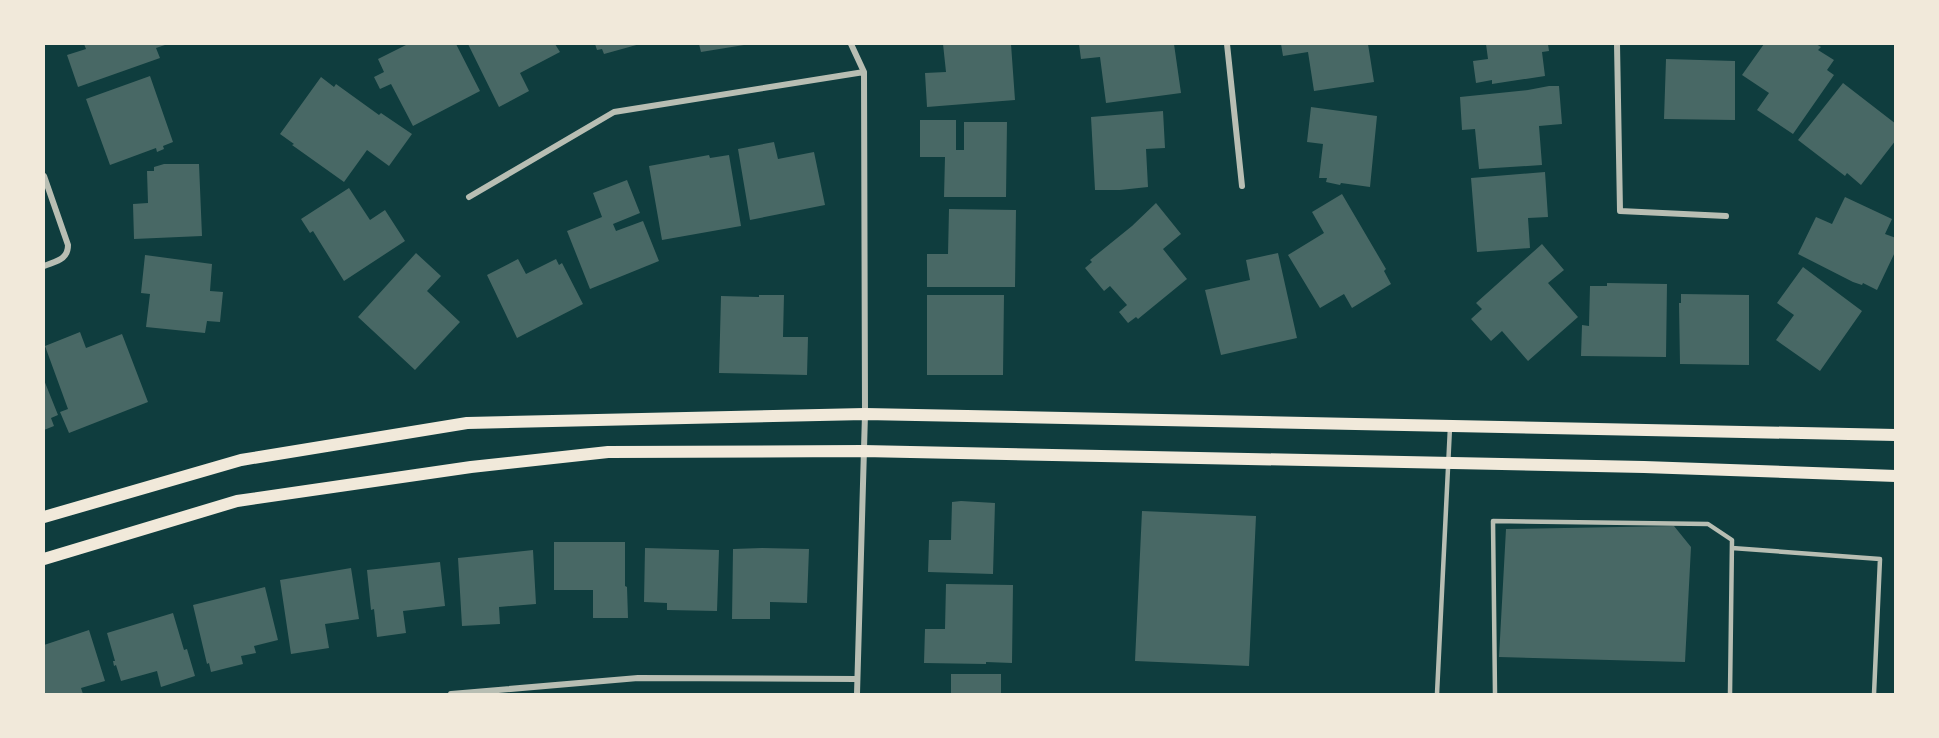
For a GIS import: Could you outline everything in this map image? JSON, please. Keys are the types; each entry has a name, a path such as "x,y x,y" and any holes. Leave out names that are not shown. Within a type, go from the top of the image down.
{"main road":[{"path":"44,517 241,460 467,423 865,414 1896,435"},
{"path":"44,559 237,501 471,467 608,452 863,451 1448,463 1896,476"}],"street":[{"path":"851,44 864,72 865,414 857,694"},
{"path":"1227,44 1242,186"},
{"path":"1617,44 1620,211 1726,216"},
{"path":"469,197 614,112 864,72"},
{"path":"44,176 68,245 68,252 63,258 44,266"},
{"path":"451,694 638,678 856,679"}],"lane":[{"path":"1437,694 1450,427"},
{"path":"1495,694 1493,521 1708,524 1732,540 1730,694"},
{"path":"1732,548 1880,559 1874,694"}],"building":[{"path":"84,44 168,44 156,48 160,58 78,87 67,55 86,49"},
{"path":"408,44 456,44 480,91 413,126 391,84 380,89 374,77 384,72 378,59"},
{"path":"468,44 555,44 560,52 520,73 529,91 499,107"},
{"path":"595,44 640,44 604,54 602,49 597,50"},
{"path":"699,44 743,44 744,45 701,52"},
{"path":"943,44 1011,44 1015,100 927,107 925,73 946,72"},
{"path":"1079,44 1174,44 1181,93 1106,103 1100,57 1081,59"},
{"path":"1281,44 1368,44 1374,82 1314,91 1308,52 1283,56"},
{"path":"1486,44 1548,44 1549,51 1542,52 1545,76 1492,84 1492,80 1476,83 1473,61 1488,59"},
{"path":"1764,44 1816,44 1821,47 1818,50 1834,60 1827,70 1834,75 1793,134 1757,110 1769,93 1742,75"},
{"path":"1666,59 1735,61 1735,120 1664,119"},
{"path":"150,76 173,142 163,146 164,149 157,152 156,148 110,165 86,99"},
{"path":"321,77 334,87 336,84 379,115 381,113 412,134 389,166 367,150 344,182 280,134"},
{"path":"1843,83 1896,124 1896,140 1861,185 1847,173 1845,176 1798,140"},
{"path":"1559,86 1562,124 1539,126 1542,165 1479,169 1475,129 1462,130 1460,97"},
{"path":"1311,107 1377,116 1370,187 1341,183 1340,185 1326,182 1327,178 1319,178 1323,144 1307,142"},
{"path":"1163,111 1165,148 1146,149 1148,187 1095,190 1091,117"},
{"path":"920,120 956,120 956,150 964,150 964,122 1007,122 1006,197 944,197 945,157 920,157"},
{"path":"774,142 778,159 814,152 825,205 750,220 738,149"},
{"path":"709,155 710,158 729,155 741,226 662,240 649,166"},
{"path":"164,164 199,164 202,236 134,239 133,204 148,203 147,171 154,171 154,167"},
{"path":"1545,172 1548,217 1528,218 1530,248 1477,252 1471,178"},
{"path":"627,180 640,213 613,224 616,231 643,221 659,261 590,289 567,231 602,217 593,193"},
{"path":"349,188 370,220 385,210 405,241 344,281 313,231 310,233 301,219"},
{"path":"1342,194 1386,269 1384,271 1391,284 1352,308 1344,294 1320,308 1288,255 1324,233 1312,212"},
{"path":"1845,197 1892,219 1885,234 1896,238 1894,242 1896,250 1877,290 1863,283 1862,285 1853,282 1798,254 1816,217 1832,224"},
{"path":"1156,203 1181,234 1163,249 1187,279 1138,319 1136,317 1128,323 1119,312 1127,305 1110,286 1104,291 1085,268 1092,262 1090,260"},
{"path":"949,209 1016,210 1015,287 927,287 927,254 948,254"},
{"path":"1542,244 1564,270 1548,283 1578,317 1528,361 1502,331 1491,341 1471,319 1482,309 1476,303"},
{"path":"416,253 441,276 427,291 460,322 415,370 358,317"},
{"path":"1278,253 1297,338 1221,355 1205,290 1250,280 1246,260"},
{"path":"145,255 212,264 210,291 223,292 220,322 207,321 205,333 146,327 150,294 141,293"},
{"path":"518,259 526,274 556,259 559,265 562,263 583,304 517,338 487,275"},
{"path":"1803,267 1862,311 1820,371 1776,340 1794,315 1777,303"},
{"path":"1607,283 1667,284 1666,357 1581,356 1582,325 1589,326 1590,286 1607,286"},
{"path":"1681,294 1749,295 1749,365 1680,364 1679,303 1681,303"},
{"path":"759,295 784,295 783,337 808,337 807,375 719,373 721,296 759,297"},
{"path":"927,295 1004,295 1003,375 927,375"},
{"path":"80,332 86,348 122,334 148,402 69,433 60,412 68,409 45,346"},
{"path":"44,380 58,415 51,418 54,426 44,430"},
{"path":"952,502 995,503 993,574 928,572 929,540 951,540"},
{"path":"1142,511 1256,516 1249,666 1135,661"},
{"path":"1674,526 1691,547 1685,662 1499,657 1506,529"},
{"path":"554,542 625,542 628,618 593,618 593,590 554,590"},
{"path":"645,548 719,550 717,611 667,610 667,603 644,602"},
{"path":"733,549 809,549 807,603 770,602 770,619 732,619"},
{"path":"533,550 536,604 499,607 500,624 462,626 458,558"},
{"path":"440,562 445,606 403,611 406,633 377,637 374,609 371,610 367,570"},
{"path":"351,568 359,619 325,624 329,648 291,654 280,580"},
{"path":"946,584 1013,585 1012,663 924,663 925,629 945,629"},
{"path":"265,587 278,640 254,646 256,653 241,656 243,664 211,672 193,605"},
{"path":"173,613 184,650 187,649 195,676 161,687 157,671 121,681 116,665 114,666 113,661 115,661 107,633"},
{"path":"89,630 105,681 81,688 83,694 44,694 44,645"},
{"path":"951,674 1001,674 1001,694 951,694"}]}
